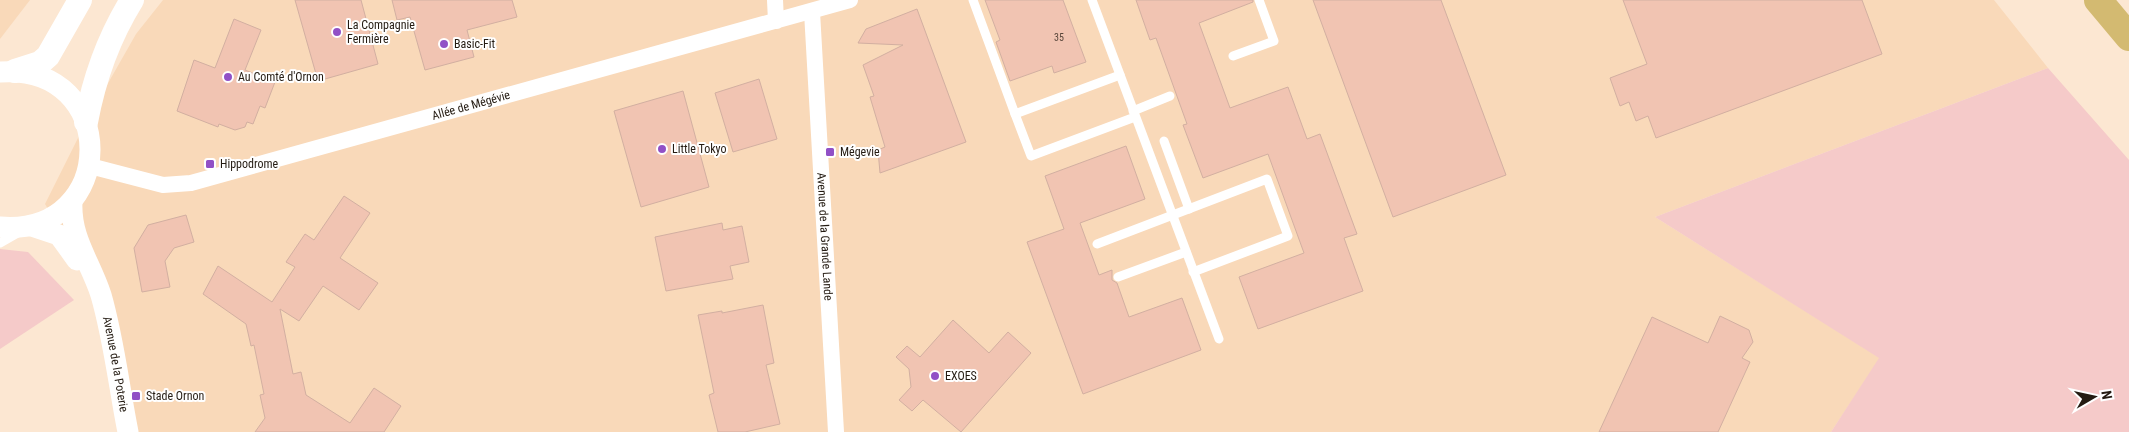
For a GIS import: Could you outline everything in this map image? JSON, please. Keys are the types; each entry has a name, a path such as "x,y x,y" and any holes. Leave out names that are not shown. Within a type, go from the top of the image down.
{"highway":[{"path":"2098,0 2129,37"}],"main road":[{"path":"8,72 40,63 48,56 80,0"},
{"path":"86,122 92,92 104,59 120,19 132,0"}],"street":[{"path":"775,0 776,21"},
{"name":"Allée de Mégévie","path":"90,166 110,173 163,185 191,183 850,0"},
{"name":"Avenue de la Grande Lande","path":"812,12 836,432"},
{"path":"0,227 31,226 54,216 72,201 86,178 90,166 90,136 86,122 70,96 58,86 38,75 8,72"},
{"name":"Avenue de la Poterie","path":"72,201 72,226 76,238 88,258 101,296 128,432"},
{"name":"Avenue de la Poterie","path":"31,226 59,235 101,296"}],"lane":[{"path":"973,0 1031,156 1134,114 1170,96"},
{"path":"1092,0 1219,339"},
{"path":"1233,56 1274,41 1259,0"},
{"path":"1016,114 1120,75"},
{"path":"1164,141 1189,209"},
{"path":"1097,244 1267,179 1288,236 1193,272"},
{"path":"0,243 31,226"},
{"path":"1118,278 1186,252"}],"shaded area":[{"path":"0,0 30,0 0,39"},
{"path":"163,0 1994,0 2048,68 1655,217 1880,358 1831,432 128,432 101,296 45,204 86,122 136,34"},
{"path":"2048,68 2129,160 2129,432 1831,432 1879,358 1655,217"},
{"path":"0,249 28,252 74,300 0,349"}],"building":[{"name":"La Compagnie Fermière","path":"295,0 361,0 378,64 318,81"},
{"name":"Basic-Fit","path":"392,0 512,0 517,17 467,30 474,57 425,70 410,17 397,20"},
{"path":"985,0 1063,0 1086,62 1054,73 1052,66 1010,81 996,42 1000,40"},
{"path":"1136,0 1253,0 1253,2 1199,23 1230,108 1288,87 1307,139 1320,134 1357,234 1344,238 1363,291 1258,329 1239,277 1304,253 1268,154 1203,178 1183,125 1187,124 1156,38 1150,40"},
{"path":"1313,0 1441,0 1506,175 1393,217"},
{"path":"1623,0 1862,0 1882,54 1656,138 1648,116 1636,121 1629,102 1620,106 1610,78 1647,64"},
{"path":"917,9 966,142 880,173 878,150 885,147 870,97 874,96 863,65 903,45 858,43 866,29"},
{"name":"Au Comté d'Ornon","path":"234,19 261,30 245,70 275,82 265,108 260,106 253,124 247,122 245,127 235,130 219,124 218,127 177,111 194,60 215,68"},
{"path":"759,79 777,139 733,152 715,93"},
{"name":"Little Tokyo","path":"683,91 709,187 641,207 614,111"},
{"path":"1126,146 1145,199 1080,223 1099,275 1112,270 1112,280 1117,283 1129,317 1182,298 1201,350 1083,394 1027,242 1064,229 1045,176"},
{"path":"344,196 370,213 340,258 378,283 359,310 323,286 299,321 280,309 293,374 301,372 306,395 350,423 374,388 401,406 384,432 255,432 265,418 260,395 264,394 254,345 251,346 246,324 203,294 218,266 272,302 295,267 286,262 305,234 314,240"},
{"path":"186,215 194,242 174,248 165,261 170,287 142,292 134,248 148,225"},
{"path":"722,223 723,230 742,226 749,262 730,266 733,279 666,291 655,237"},
{"path":"763,305 774,363 766,365 780,424 745,432 718,432 709,395 714,393 698,315 722,311 722,313"},
{"path":"1720,316 1749,330 1753,342 1742,358 1750,362 1718,432 1599,432 1652,317 1708,343"},
{"path":"953,320 989,353 1008,332 1031,353 961,432 923,400 912,411 899,400 911,387 909,369 896,357 907,346 920,357"}],"place":[{"name":"La Compagnie Fermière","path":"337,32"},
{"name":"Basic-Fit","path":"444,44"},
{"name":"Au Comté d'Ornon","path":"228,77"},
{"name":"Little Tokyo","path":"662,149"},
{"name":"Mégevie","path":"830,152"},
{"name":"Hippodrome","path":"210,164"},
{"name":"EXOES","path":"935,376"},
{"name":"Stade Ornon","path":"136,396"}]}
